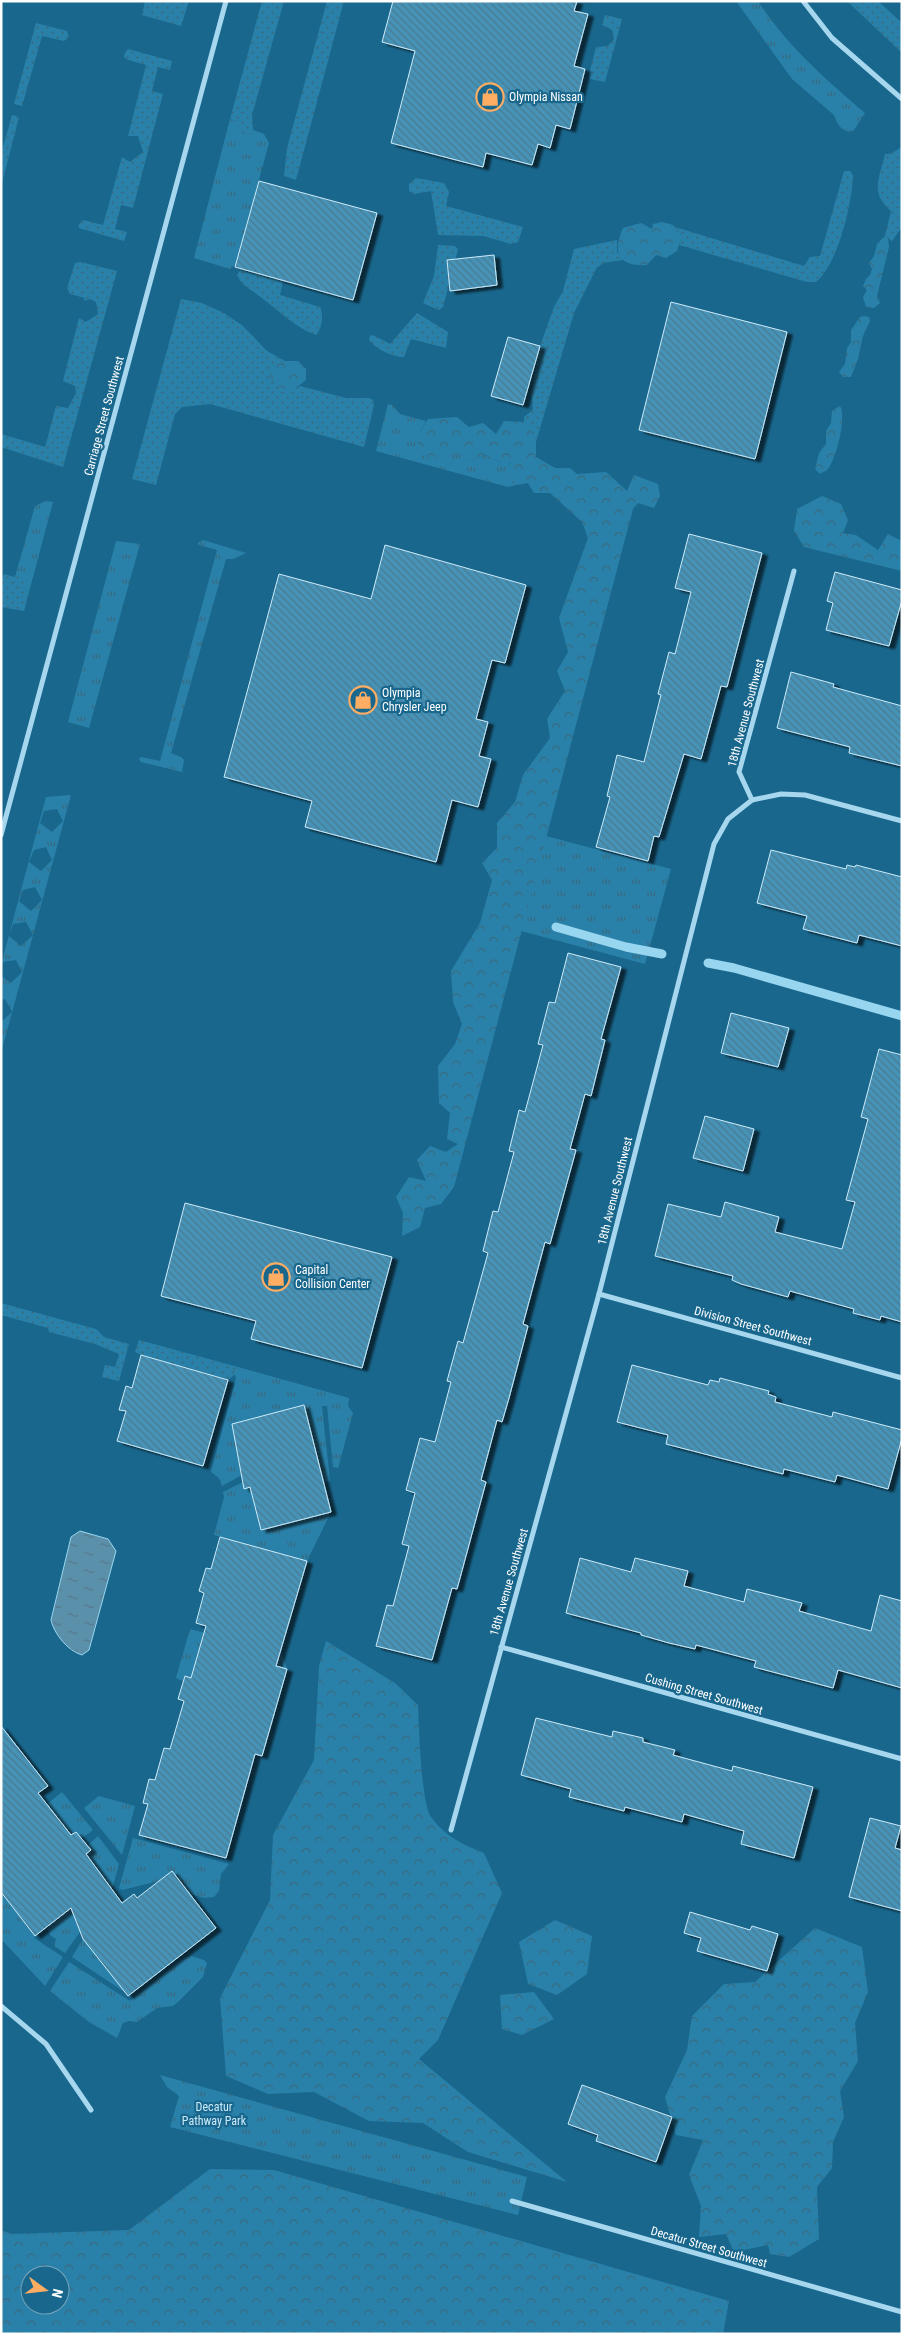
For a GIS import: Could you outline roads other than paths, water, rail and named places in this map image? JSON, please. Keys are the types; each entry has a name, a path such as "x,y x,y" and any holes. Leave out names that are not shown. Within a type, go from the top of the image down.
{"street":[{"name":"Carriage Street Southwest","path":"1,836 226,1"},
{"path":"803,1 832,38 902,99"},
{"name":"18th Avenue Southwest","path":"451,1830 599,1294 714,844 728,819 752,800 739,772 794,571"},
{"path":"752,800 781,794 805,795 902,821"},
{"name":"Division Street Southwest","path":"599,1294 902,1378"},
{"name":"Cushing Street Southwest","path":"501,1647 902,1759"},
{"path":"1,2006 46,2044 91,2110"},
{"name":"Decatur Street Southwest","path":"512,2201 902,2312"}],"water":[{"path":"80,1531 108,1539 116,1551 89,1650 82,1655 72,1650 62,1641 55,1631 51,1620 71,1537"}],"waterway":[{"path":"556,927 626,947 662,954"},
{"path":"708,963 734,968 902,1016"}],"place":[{"name":"Olympia Nissan","path":"490,97"},
{"name":"Olympia Chrysler Jeep","path":"363,700"},
{"name":"Capital Collision Center","path":"276,1277"}],"park label":[{"name":"Decatur Pathway Park","path":"214,2114"}]}
